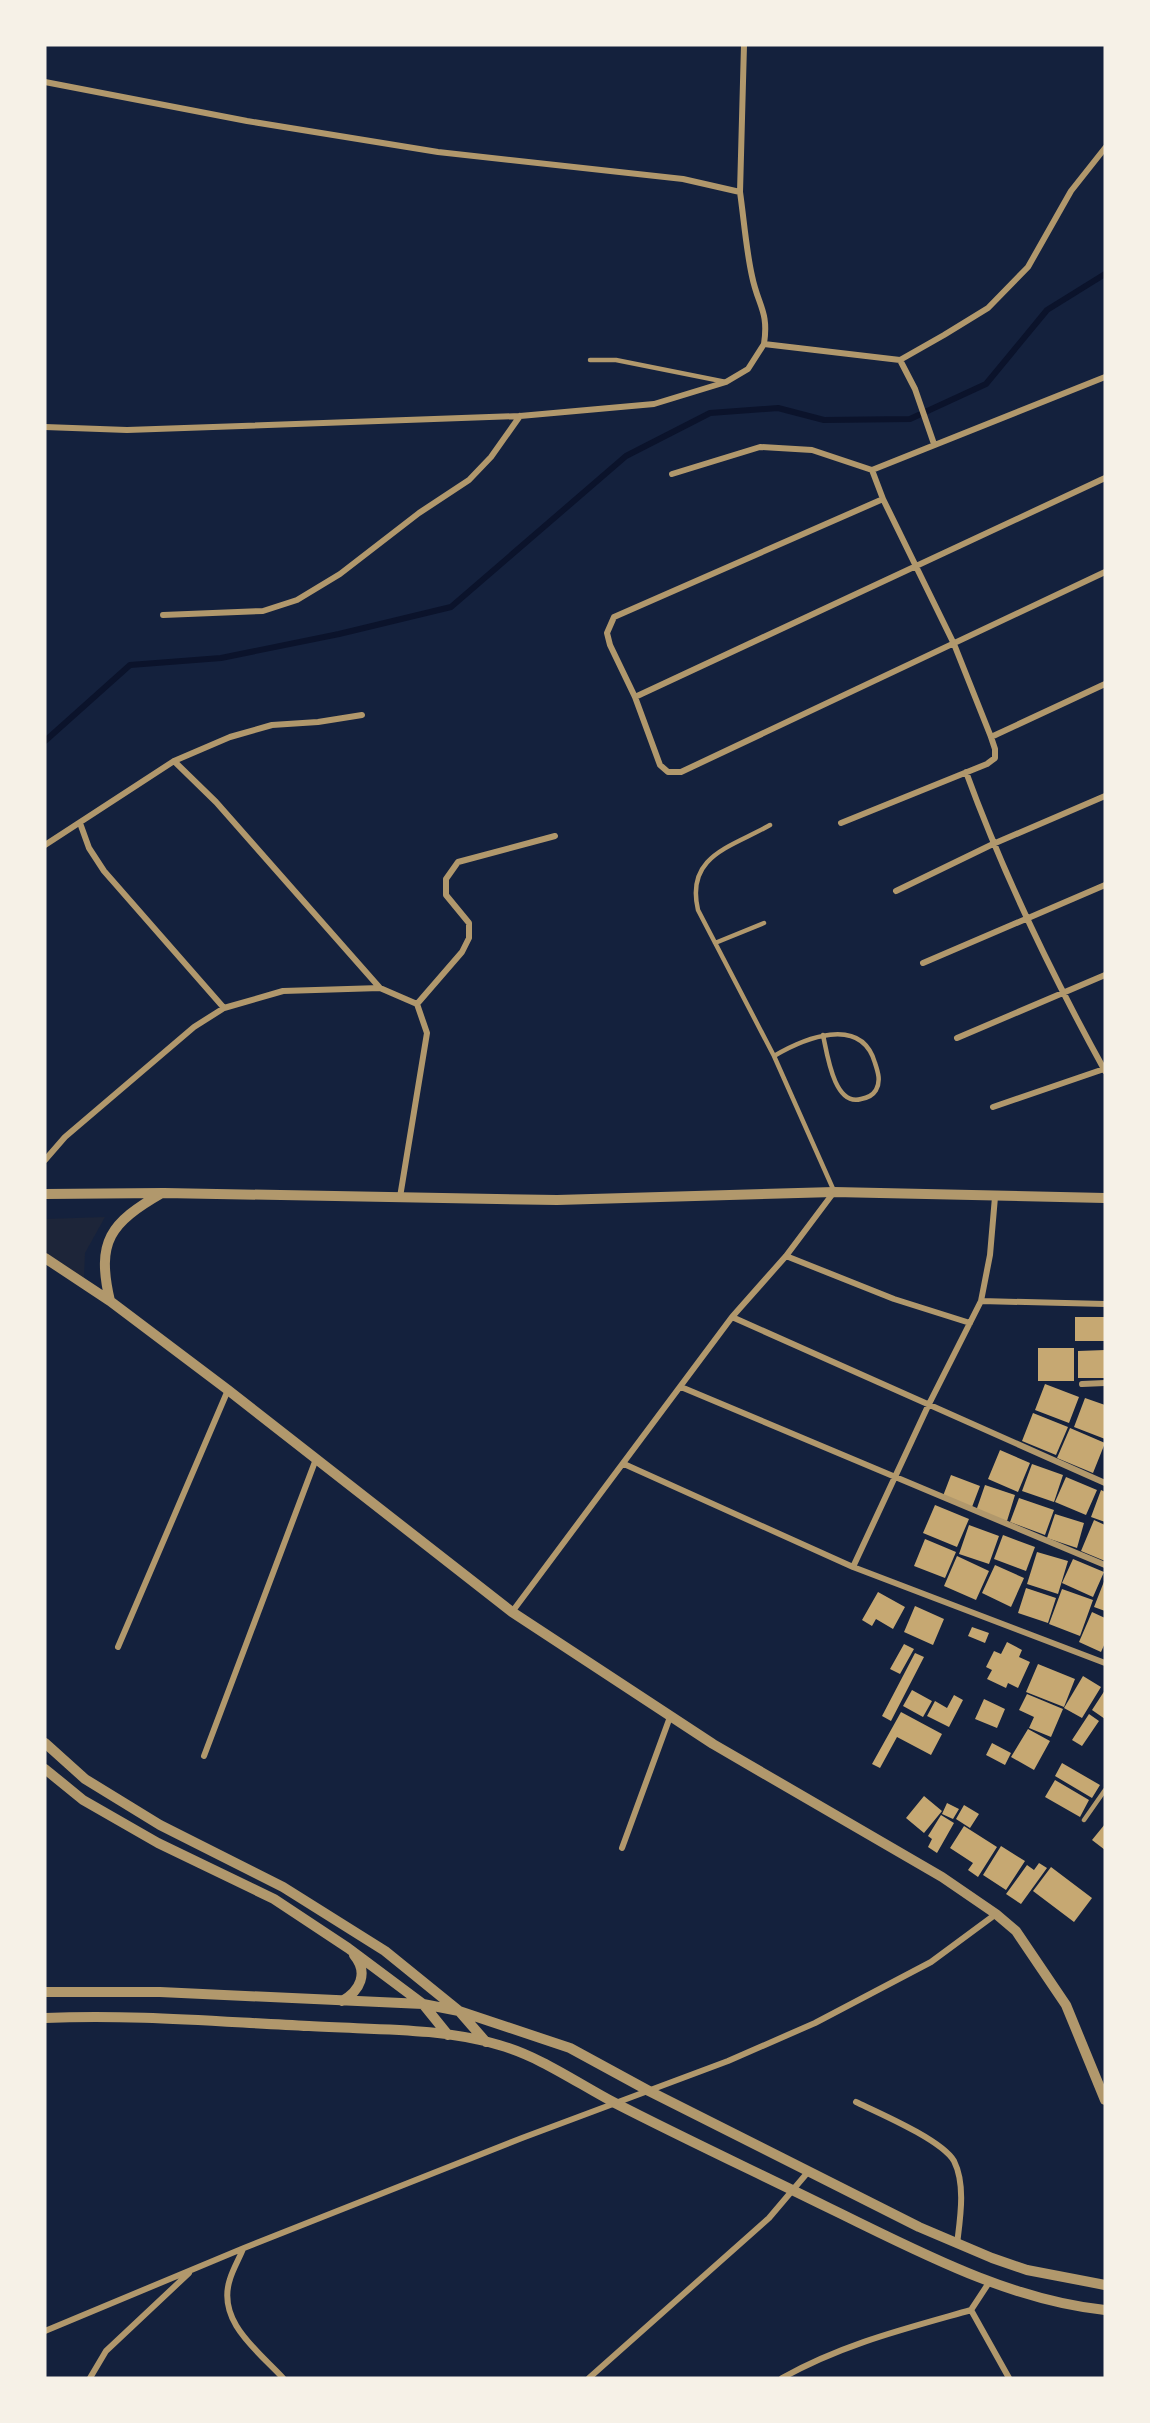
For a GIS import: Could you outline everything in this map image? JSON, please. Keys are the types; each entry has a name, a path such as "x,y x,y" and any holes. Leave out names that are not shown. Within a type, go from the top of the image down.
{"street":[{"path":"45,427 127,429 520,416 654,404 726,382 748,369 764,344 767,325 752,275 740,192 744,45"},
{"path":"45,82 247,121 438,152 683,179 740,192"},
{"path":"764,344 900,360 988,308 1028,267 1071,190 1105,148"},
{"path":"900,360 911,379 934,444"},
{"path":"672,474 759,447 812,450 872,470 1105,377"},
{"path":"163,615 263,611 297,600 340,574 419,513 469,480 490,457 520,416"},
{"path":"841,823 987,764 995,758 991,737 954,644 883,499 872,470"},
{"path":"635,697 1105,478"},
{"path":"883,499 614,617 607,633 635,697 660,765 668,772 681,772 1105,572"},
{"path":"991,737 1105,684"},
{"path":"45,845 174,761 230,737 272,725 318,722 362,715"},
{"path":"174,761 216,802 380,988"},
{"path":"966,772 993,844 1062,994 1104,1070 993,1107"},
{"path":"896,891 993,844 1105,796"},
{"path":"80,823 89,848 104,871 224,1008"},
{"path":"417,1004 462,952 469,938 469,923 446,895 446,879 458,862 555,836"},
{"path":"923,963 1105,885"},
{"path":"957,1038 1105,975"},
{"path":"45,1160 65,1137 185,1034 224,1008 284,991 380,988 417,1004 427,1033 400,1197"},
{"path":"110,1301 104,1264 105,1251 117,1226 133,1210 164,1192"},
{"path":"45,1194 164,1192 557,1200 834,1192 995,1197 1103,1195"},
{"path":"512,1612 732,1317 786,1256 834,1192"},
{"path":"853,1566 928,1406 981,1301 990,1255 995,1197"},
{"path":"786,1256 894,1299 970,1323"},
{"path":"45,1258 110,1301 228,1390 512,1612 670,1717 942,1877 996,1914 1016,1931 1066,2006 1105,2100"},
{"path":"981,1301 1105,1304"},
{"path":"732,1317 1105,1483"},
{"path":"1082,1384 1105,1383"},
{"path":"681,1387 1105,1565"},
{"path":"118,1647 228,1390"},
{"path":"204,1756 316,1459"},
{"path":"624,1464 853,1566 1105,1663"},
{"path":"622,1848 670,1717"},
{"path":"45,1743 85,1779 160,1825 283,1887 385,1951 459,2011 486,2042"},
{"path":"45,1769 82,1800 158,1843 274,1899 348,1948 423,2004 448,2035"},
{"path":"45,2331 243,2248 614,2102 728,2061 815,2023 931,1962 996,1914"},
{"path":"341,2002 354,1994 360,1984 361,1969 357,1959 348,1948"},
{"path":"45,1992 160,1992 423,2004 459,2011 570,2048 808,2172 957,2244 1027,2270 1105,2285"},
{"path":"45,2018 174,2019 448,2035 500,2045 546,2064 614,2102 909,2247 1018,2292 1083,2308 1105,2310"},
{"path":"856,2102 929,2139 954,2161 962,2194 957,2244"},
{"path":"589,2378 740,2244 794,2191 808,2172"},
{"path":"243,2248 229,2282 228,2309 241,2334 283,2378"},
{"path":"90,2378 106,2351 194,2269"},
{"path":"782,2378 808,2363 861,2341 971,2310 990,2281"},
{"path":"971,2310 1010,2378"}],"lane":[{"path":"590,360 616,360 726,382"},
{"path":"770,825 710,858 696,879 694,896 698,910 774,1056 834,1192"},
{"path":"715,943 764,923"},
{"path":"774,1056 792,1045 823,1035 853,1036 873,1057 879,1078 876,1092 856,1101 843,1095 829,1068 823,1035"},
{"path":"1084,1820 1105,1790"}],"shaded area":[{"path":"105,1217 85,1253 84,1278 45,1253 45,1219"}],"building":[{"path":"1075,1317 1105,1317 1105,1341 1075,1341"},
{"path":"1038,1348 1074,1348 1074,1381 1038,1381"},
{"path":"1105,1350 1105,1378 1078,1378 1078,1351"},
{"path":"1045,1384 1079,1397 1069,1423 1035,1410"},
{"path":"1085,1398 1105,1405 1105,1439 1074,1427"},
{"path":"1033,1413 1068,1427 1056,1455 1022,1441"},
{"path":"1070,1428 1105,1443 1093,1473 1057,1458"},
{"path":"1000,1450 1030,1463 1018,1492 988,1479"},
{"path":"1032,1464 1063,1475 1054,1502 1022,1491"},
{"path":"951,1475 980,1486 972,1507 943,1496"},
{"path":"1066,1477 1097,1490 1086,1515 1055,1502"},
{"path":"985,1485 1015,1495 1007,1521 976,1511"},
{"path":"1101,1490 1105,1492 1105,1522 1091,1517"},
{"path":"1019,1498 1054,1510 1045,1535 1010,1522"},
{"path":"935,1505 969,1519 957,1547 923,1533"},
{"path":"1055,1514 1084,1523 1077,1548 1047,1538"},
{"path":"1094,1520 1105,1525 1105,1561 1081,1551"},
{"path":"969,1525 999,1536 989,1564 959,1554"},
{"path":"1003,1535 1035,1547 1026,1571 994,1559"},
{"path":"925,1539 956,1552 945,1578 914,1566"},
{"path":"1037,1552 1068,1561 1058,1594 1027,1584"},
{"path":"957,1556 989,1571 976,1600 944,1586"},
{"path":"1073,1559 1104,1572 1093,1597 1062,1583"},
{"path":"995,1565 1024,1578 1011,1607 982,1593"},
{"path":"1105,1579 1105,1611 1094,1607"},
{"path":"1026,1588 1056,1598 1048,1623 1018,1613"},
{"path":"1062,1589 1093,1600 1080,1636 1049,1624"},
{"path":"878,1592 905,1607 893,1629 876,1619 872,1626 862,1620"},
{"path":"915,1606 944,1619 933,1645 904,1632"},
{"path":"1092,1612 1105,1618 1105,1643 1101,1652 1079,1642"},
{"path":"972,1627 989,1633 985,1643 968,1636"},
{"path":"1007,1642 1022,1650 1019,1657 1030,1662 1018,1688 1008,1683 1006,1688 987,1679 992,1670 986,1667 994,1651 1001,1654"},
{"path":"904,1644 914,1649 900,1674 890,1669"},
{"path":"915,1653 924,1657 891,1721 882,1716"},
{"path":"1038,1664 1075,1679 1064,1707 1026,1692"},
{"path":"1083,1676 1101,1687 1082,1718 1064,1708"},
{"path":"912,1690 932,1701 923,1717 903,1706"},
{"path":"1105,1690 1105,1719 1092,1710"},
{"path":"1027,1694 1063,1709 1051,1737 1029,1728 1034,1717 1019,1710"},
{"path":"954,1695 963,1700 949,1727 927,1716 935,1701 947,1708"},
{"path":"984,1699 1005,1709 997,1728 975,1719"},
{"path":"901,1712 942,1734 931,1755 897,1737 880,1768 872,1764"},
{"path":"1089,1714 1099,1721 1082,1746 1072,1740"},
{"path":"1028,1729 1050,1741 1034,1770 1011,1757"},
{"path":"992,1743 1011,1753 1005,1765 986,1755"},
{"path":"1062,1763 1100,1785 1092,1798 1055,1776"},
{"path":"1055,1780 1089,1800 1080,1817 1045,1797"},
{"path":"924,1796 942,1811 924,1833 906,1818"},
{"path":"947,1803 959,1809 953,1819 942,1814"},
{"path":"964,1805 979,1814 970,1828 956,1819"},
{"path":"941,1815 954,1823 937,1853 928,1847 932,1839 928,1836"},
{"path":"1105,1824 1105,1850 1092,1840"},
{"path":"964,1826 997,1847 978,1877 968,1870 973,1863 950,1848"},
{"path":"1001,1846 1025,1861 1006,1890 983,1875"},
{"path":"1039,1863 1047,1868 1021,1904 1006,1894 1027,1865 1034,1870"},
{"path":"1051,1867 1092,1898 1074,1922 1033,1891"}],"waterway":[{"path":"45,741 130,665 221,658 339,634 451,607 626,456 710,413 778,408 824,420 910,419 986,384 1047,310 1105,274"}]}
